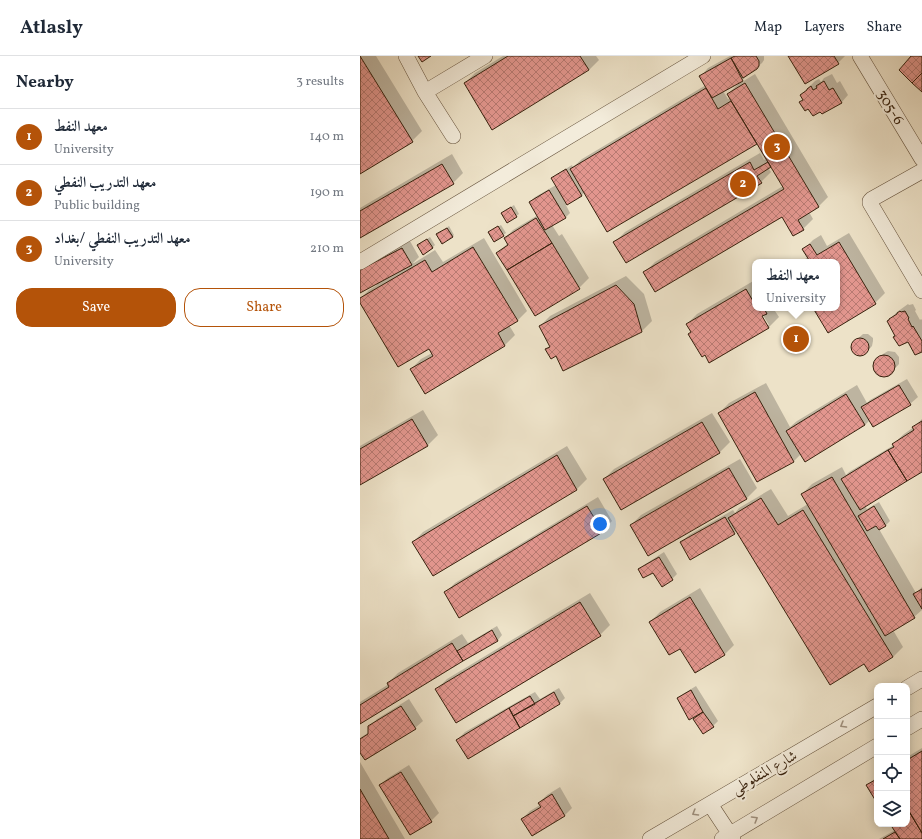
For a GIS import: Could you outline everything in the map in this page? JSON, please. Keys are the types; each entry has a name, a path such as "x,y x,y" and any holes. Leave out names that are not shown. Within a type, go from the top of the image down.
{"street":[{"path":"406,56 425,92 452,136"},
{"path":"425,92 485,56"},
{"path":"360,262 704,56"},
{"name":"305-6","path":"860,56 922,159"},
{"path":"922,171 870,201 922,291"},
{"path":"910,686 922,679"},
{"name":"شارع المنفلوطي","path":"650,839 874,708"},
{"path":"910,726 922,719"},
{"path":"710,804 728,837 874,748"}],"building":[{"path":"360,56 413,142 360,174"},
{"path":"418,56 431,56 422,62"},
{"path":"508,56 580,56 589,70 492,130 464,83"},
{"path":"735,56 756,56 759,61 759,66 743,78 731,58"},
{"path":"788,56 834,56 839,64 805,84"},
{"path":"911,56 922,56 922,73 912,83 899,70"},
{"path":"731,58 743,81 712,98 699,76"},
{"path":"922,73 922,92 912,83"},
{"path":"824,81 829,90 833,88 842,103 822,114 820,112 813,116 808,109 805,111 799,102 803,100 800,95 811,86 813,90 817,88 816,86"},
{"path":"745,83 819,207 798,220 804,230 793,236 782,217 655,292 643,272 784,189 727,94"},
{"path":"706,88 718,109 731,101 757,144 607,232 570,169"},
{"path":"750,162 754,170 768,162 771,167 757,176 762,183 626,263 613,242"},
{"path":"442,164 454,184 360,238 360,211"},
{"path":"566,169 582,196 567,205 551,178"},
{"path":"549,190 566,218 545,230 529,202"},
{"path":"511,207 517,217 507,223 501,213"},
{"path":"536,218 552,243 507,270 496,253 508,245 504,238"},
{"path":"498,226 504,236 494,242 488,232"},
{"path":"447,228 453,237 442,244 436,234"},
{"path":"427,239 433,248 423,255 417,245"},
{"path":"839,242 876,304 828,333 815,311 840,311 840,259 808,259 802,249 810,244 817,255"},
{"path":"552,243 580,289 535,316 507,270"},
{"path":"473,247 518,321 498,333 505,346 425,394 410,369 433,356 429,349 398,367 360,303 360,298 425,260 432,272"},
{"path":"402,248 412,265 360,293 360,270"},
{"path":"616,285 634,304 642,332 563,371 556,356 551,359 545,349 550,347 539,326"},
{"path":"746,289 752,299 752,311 766,311 767,314 762,316 769,328 709,363 705,355 702,357 688,334 691,332 686,324"},
{"path":"900,311 905,311 912,327 913,326 922,341 922,352 915,355 908,342 899,346 893,337 895,336 887,321"},
{"path":"860,338 867,340 869,347 867,354 860,356 853,354 851,347 853,340"},
{"path":"884,355 892,358 895,366 892,374 884,377 876,374 873,366 876,358"},
{"path":"899,385 911,405 873,427 861,407"},
{"path":"755,392 794,462 757,482 718,413"},
{"path":"846,394 865,425 805,462 786,431"},
{"path":"412,419 428,446 360,485 360,449"},
{"path":"922,421 922,472 907,481 888,450 894,447 892,444 914,430 912,427"},
{"path":"702,422 720,453 621,510 603,479"},
{"path":"888,450 907,481 860,510 841,479"},
{"path":"557,455 577,490 433,576 412,542"},
{"path":"729,468 747,499 648,556 630,525"},
{"path":"832,477 915,618 885,636 801,494"},
{"path":"761,498 778,525 803,510 893,657 869,672 864,664 830,685 728,518"},
{"path":"587,506 603,532 459,618 444,592"},
{"path":"874,506 886,526 879,530 876,526 867,531 858,516"},
{"path":"725,517 735,534 690,560 680,542"},
{"path":"659,557 673,580 662,587 653,573 643,578 638,569"},
{"path":"922,589 922,609 913,594"},
{"path":"690,597 725,655 695,673 680,649 669,655 649,622"},
{"path":"580,602 601,636 456,723 435,689"},
{"path":"492,630 498,641 463,661 457,651"},
{"path":"452,643 463,661 360,724 360,705 389,687 387,683"},
{"path":"691,690 703,712 689,720 677,698"},
{"path":"554,692 560,704 520,728 513,716"},
{"path":"530,696 535,704 513,716 509,708"},
{"path":"401,706 416,729 365,760 360,753 360,739 368,734 368,726"},
{"path":"509,708 520,728 468,759 456,740"},
{"path":"703,712 714,727 703,734 693,719"},
{"path":"922,751 922,833 910,813 910,758"},
{"path":"401,772 432,822 410,835 379,785"},
{"path":"874,781 874,798 866,785"},
{"path":"360,789 389,839 360,839"},
{"path":"552,794 565,816 532,836 521,819 541,807 538,803"},
{"path":"910,813 922,833 922,839 900,839 892,827 910,827"},
{"path":"895,832 900,839 883,839"}],"place":[{"name":"معهد التدريب النفطي /بغداد","path":"777,147"},
{"name":"معهد التدريب النفطي","path":"743,184"},
{"name":"معهد النفط","path":"796,339"}]}
